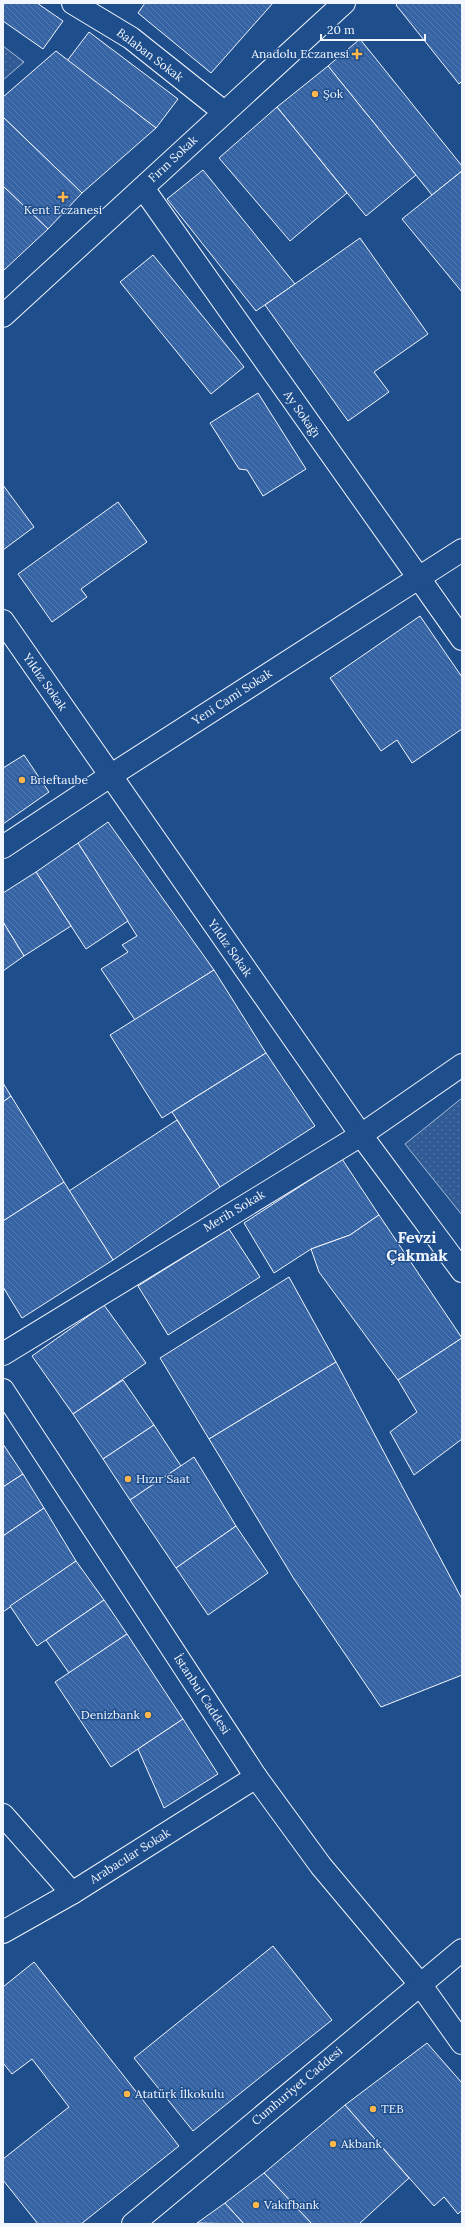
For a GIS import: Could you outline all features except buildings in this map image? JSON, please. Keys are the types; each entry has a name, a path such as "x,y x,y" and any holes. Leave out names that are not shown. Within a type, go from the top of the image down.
{"street":[{"name":"Balaban Sokak","path":"73,3 131,38 224,112"},
{"name":"Fırın Sokak","path":"3,316 344,3"},
{"name":"Ay Sokağı","path":"143,188 462,639"},
{"name":"Yeni Cami Sokak","path":"3,847 110,776 462,550"},
{"name":"Yıldız Sokak","path":"3,621 361,1135 462,1271"},
{"name":"Merih Sokak","path":"3,1354 361,1135 462,1064"},
{"name":"İstanbul Caddesi","path":"3,1390 256,1777 321,1866 420,1984 462,2043"},
{"name":"Arabacılar Sokak","path":"3,1932 72,1893 256,1777"},
{"path":"3,1815 72,1893"},
{"name":"Cumhuriyet Caddesi","path":"134,2224 462,1950"}],"shaded area":[{"path":"3,46 24,62 3,80"},
{"path":"462,1098 462,1215 405,1144"}],"place":[{"name":"Anadolu Eczanesi","path":"357,54"},
{"name":"Şok","path":"315,94"},
{"name":"Kent Eczanesi","path":"63,197"},
{"name":"Brieftaube","path":"22,780"},
{"name":"Hızır Saat","path":"128,1479"},
{"name":"Denizbank","path":"148,1715"},
{"name":"Atatürk İlkokulu","path":"127,2094"},
{"name":"TEB","path":"373,2109"},
{"name":"Akbank","path":"333,2144"},
{"name":"Vakıfbank","path":"256,2205"}],"district":[{"name":"Fevzi Çakmak","path":"417,1246"}]}
